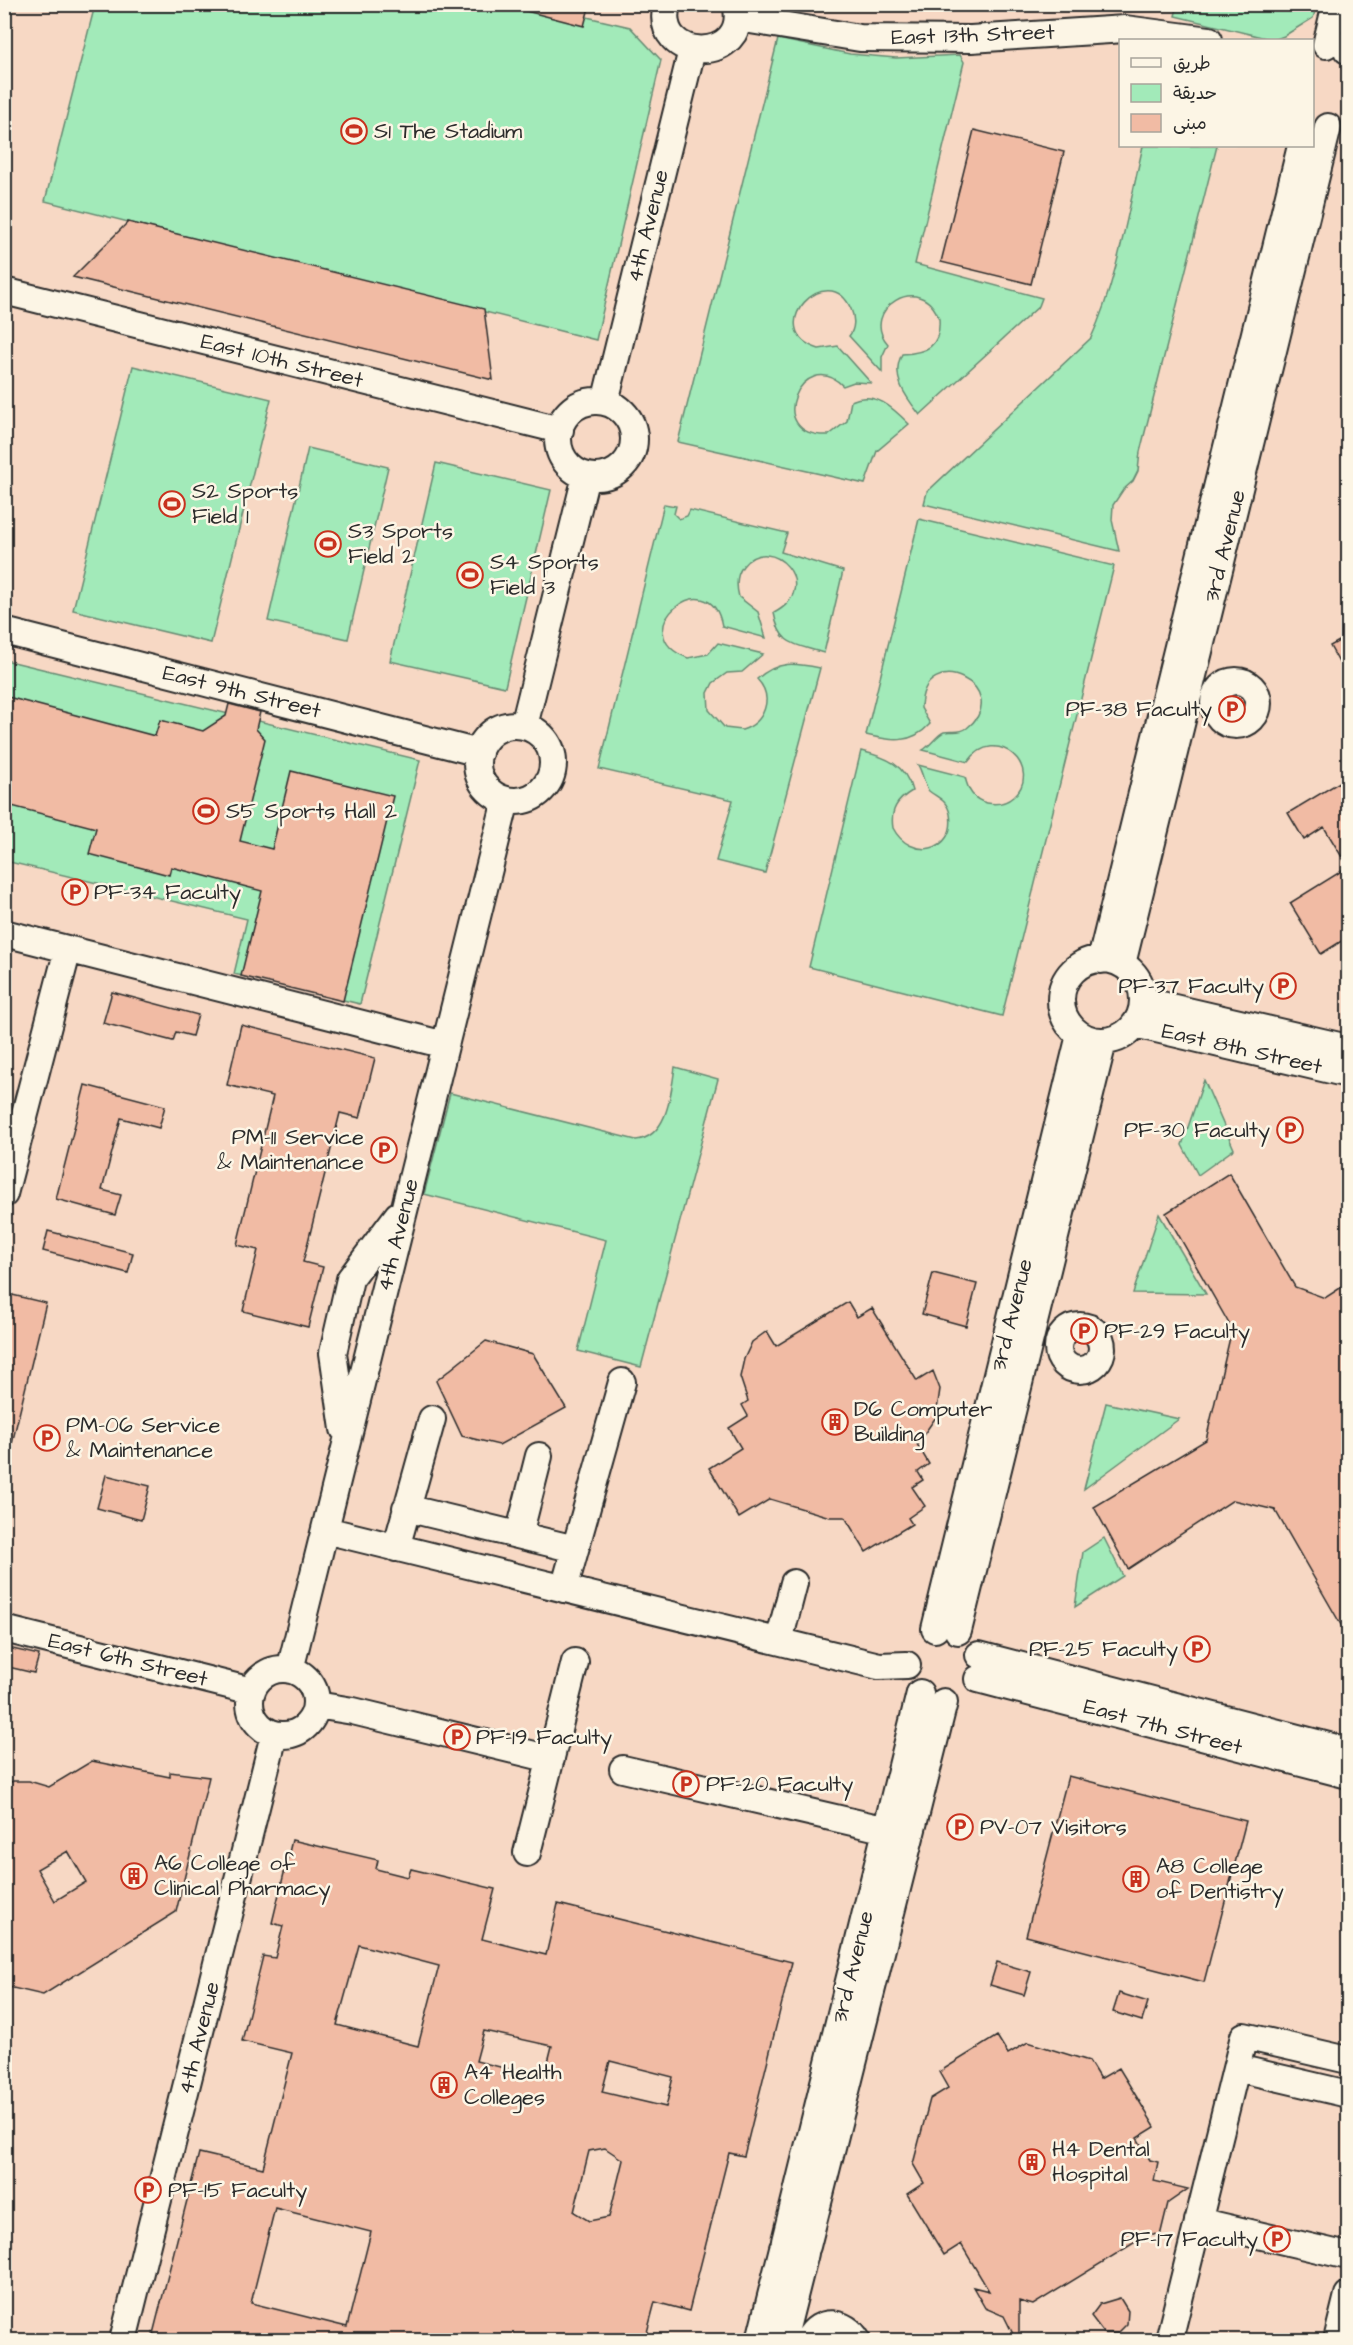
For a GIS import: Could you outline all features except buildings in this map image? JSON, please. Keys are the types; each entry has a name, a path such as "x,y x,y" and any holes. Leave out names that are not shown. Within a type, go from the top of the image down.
{"lane":[{"path":"1336,4 1337,48"},
{"path":"665,5 665,22 675,40 692,50 703,51 723,44 735,28 737,11"},
{"name":"East 13th Street","path":"737,11 860,38 971,39 1125,29 1201,39"},
{"name":"4th Avenue","path":"605,402 692,50"},
{"name":"3rd Avenue","path":"1111,962 1184,713 1330,124"},
{"name":"3rd Avenue","path":"1111,962 1301,147"},
{"name":"East 10th Street","path":"4,291 560,430"},
{"path":"594,401 605,402 624,413 630,422 635,442 627,463 619,470 598,478 586,476 577,472 562,457 559,447 560,430 566,416 574,408 594,401"},
{"path":"524,726 586,476"},
{"name":"East 9th Street","path":"4,631 479,753"},
{"path":"1184,713 1216,697 1195,670"},
{"path":"524,726 534,730 549,746 553,756 552,772 545,786 537,794 517,801 506,800 496,796 482,781 478,771 479,753 493,732 503,727 524,726"},
{"name":"4th Avenue","path":"290,1670 506,800"},
{"path":"4,933 445,1045"},
{"path":"4,1194 68,949"},
{"path":"1111,962 1138,980 1139,1012 1123,1036 1091,1038 1067,1021 1063,1011 1063,990 1073,971 1082,965 1111,962"},
{"name":"East 8th Street","path":"1139,1012 1348,1048"},
{"name":"East 8th Street","path":"1139,1012 1348,1074"},
{"name":"3rd Avenue","path":"946,1630 1035,1313 1091,1038"},
{"name":"3rd Avenue","path":"946,1630 1091,1038"},
{"path":"346,1445 333,1353 350,1279 405,1205"},
{"path":"1022,1365 1060,1343 1035,1313"},
{"path":"564,1589 622,1382"},
{"path":"396,1548 432,1419"},
{"path":"519,1535 538,1456"},
{"path":"406,1508 575,1549"},
{"path":"325,1530 879,1666 907,1665"},
{"path":"779,1641 794,1583"},
{"name":"East 6th Street","path":"4,1629 252,1691"},
{"path":"946,1630 970,1639 979,1667 962,1697 944,1702 934,1701 920,1694 911,1684 907,1665 912,1647 918,1639 946,1630"},
{"path":"527,1853 575,1662"},
{"name":"East 7th Street","path":"979,1667 1348,1751"},
{"name":"East 7th Street","path":"979,1667 1348,1775"},
{"path":"290,1670 307,1679 316,1696 314,1715 303,1730 285,1736 274,1735 259,1726 253,1718 249,1700 263,1675 272,1671 290,1670"},
{"name":"3rd Avenue","path":"783,2340 795,2247 887,1830 920,1694"},
{"name":"3rd Avenue","path":"760,2340 795,2247 944,1702"},
{"path":"316,1705 353,1711 551,1759"},
{"name":"4th Avenue","path":"123,2340 274,1735"},
{"path":"622,1769 887,1830"},
{"path":"1169,2340 1244,2036 1348,2060"},
{"path":"1237,2068 1348,2094"},
{"path":"1198,2221 1348,2256"},
{"path":"1337,2340 1348,2295"},
{"path":"808,2340 816,2330 831,2324 847,2328 858,2340"}],"shaded area":[{"path":"5,5 1348,5 1348,2340 5,2340"}],"green space":[{"path":"1178,4 1317,4 1313,18 1276,39 1175,16"},
{"name":"S1 The Stadium","path":"95,5 535,5 630,27 661,60 596,340 45,201"},
{"path":"778,39 850,54 896,58 960,55 964,62 915,264 1042,298 1039,306 920,415 901,386 898,371 902,354 925,350 930,347 937,336 939,319 931,304 920,297 907,296 896,300 886,308 881,319 881,331 888,344 882,357 882,372 849,336 854,323 853,316 841,295 828,291 815,294 804,302 797,314 796,327 802,340 819,349 838,346 871,383 854,382 843,386 828,376 814,377 803,384 796,396 793,410 797,423 808,432 829,435 847,421 851,401 868,398 883,402 909,424 877,451 865,484 678,442"},
{"path":"1143,147 1217,147 1140,452 1138,471 1133,481 1123,490 1113,505 1112,520 1119,551 924,504 927,492 1091,338 1108,293"},
{"name":"S2 Sports Field 1","path":"133,366 271,399 211,643 73,610"},
{"name":"S3 Sports Field 2","path":"308,448 388,467 348,639 268,621"},
{"name":"S4 Sports Field 3","path":"436,463 551,490 505,687 390,661"},
{"path":"664,504 676,506 674,514 679,519 687,516 690,510 787,533 781,552 843,571 824,653 797,645 780,632 774,613 788,602 794,590 794,577 788,567 778,559 767,555 754,557 743,566 737,585 739,597 758,612 766,638 722,626 714,607 702,599 688,600 675,607 666,619 663,633 670,647 688,658 708,654 718,643 763,654 742,672 727,673 713,683 708,693 709,710 725,728 742,730 750,727 761,716 766,702 762,686 757,679 765,673 787,665 820,668 765,873 716,861 733,800 599,769"},
{"path":"919,519 1114,566 1002,1016 809,967 861,751 886,759 905,774 912,791 896,806 893,828 910,845 920,848 930,848 940,844 950,827 950,814 944,802 929,791 918,765 965,777 972,794 978,800 987,803 998,804 1007,801 1021,786 1023,775 1020,764 1013,754 1003,748 991,747 979,751 968,762 923,750 944,732 964,730 979,713 981,699 975,687 963,678 949,675 936,677 926,688 921,708 930,724 923,731 900,740 866,735"},
{"name":"S5 Sports Hall 2","path":"5,660 420,760 360,1004 234,974 247,919 5,861"},
{"path":"675,1067 718,1079 641,1367 578,1351 606,1240 424,1194 450,1093 636,1140 647,1137 661,1122 669,1101"},
{"path":"1204,1080 1234,1149 1198,1175 1182,1145"},
{"path":"1159,1214 1206,1294 1133,1293"},
{"path":"1106,1403 1179,1419 1084,1489"},
{"path":"1104,1538 1123,1576 1075,1607 1083,1552"}],"place":[{"name":"S1 The Stadium","path":"354,131"},
{"name":"S2 Sports Field 1","path":"172,504"},
{"name":"S3 Sports Field 2","path":"328,544"},
{"name":"S4 Sports Field 3","path":"470,575"},
{"name":"PF-38 Faculty","path":"1232,709"},
{"name":"S5 Sports Hall 2","path":"206,811"},
{"name":"PF-34 Faculty","path":"75,892"},
{"name":"PF-37 Faculty","path":"1283,986"},
{"name":"PF-30 Faculty","path":"1290,1130"},
{"name":"PM-11 Service & Maintenance","path":"384,1150"},
{"name":"PF-29 Faculty","path":"1084,1331"},
{"name":"D6 Computer Building","path":"835,1422"},
{"name":"PM-06 Service & Maintenance","path":"47,1438"},
{"name":"PF-25 Faculty","path":"1197,1649"},
{"name":"PF-19 Faculty","path":"457,1737"},
{"name":"PF-20 Faculty","path":"686,1784"},
{"name":"PV-07 Visitors","path":"960,1827"},
{"name":"A6 College of Clinical Pharmacy","path":"134,1876"},
{"name":"A8 College of Dentistry","path":"1136,1879"},
{"name":"A4 Health Colleges","path":"444,2085"},
{"name":"H4 Dental Hospital","path":"1032,2162"},
{"name":"PF-15 Faculty","path":"148,2190"},
{"name":"PF-17 Faculty","path":"1277,2239"}]}
